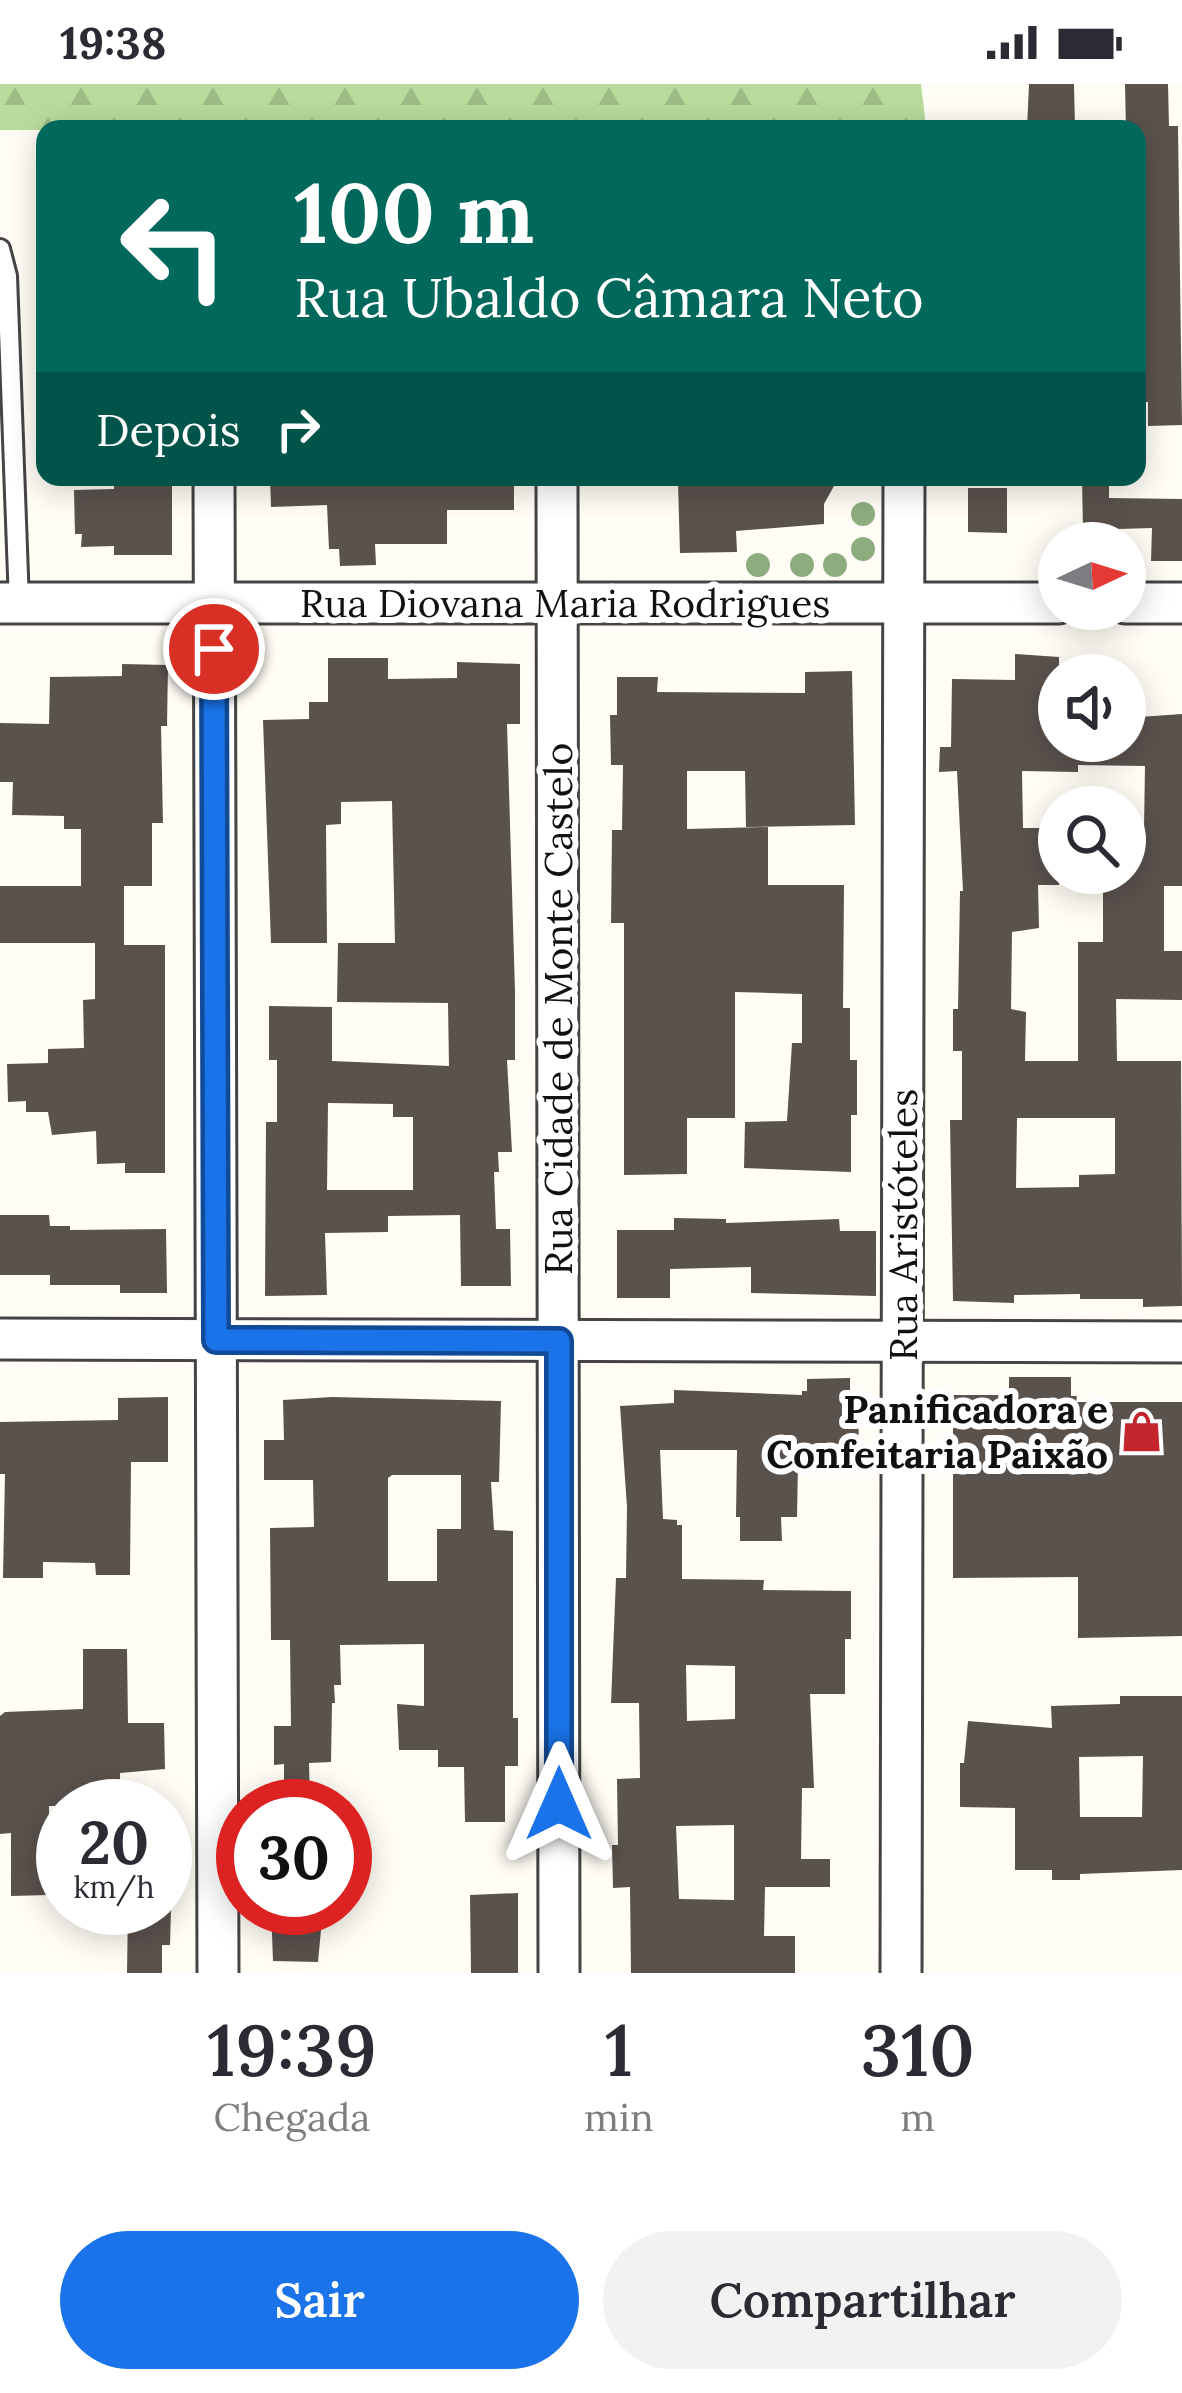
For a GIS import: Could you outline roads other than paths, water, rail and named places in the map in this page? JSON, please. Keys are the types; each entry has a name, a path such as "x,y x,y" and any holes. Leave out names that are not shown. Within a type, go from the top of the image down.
{"street":[{"path":"214,486 218,1973"},
{"name":"Rua Cidade de Monte Castelo","path":"557,486 559,1973"},
{"name":"Rua Aristóteles","path":"902,1973 904,486"},
{"name":"Rua Diovana Maria Rodrigues","path":"10,603 1038,603"},
{"path":"1146,603 1182,603"},
{"path":"0,1339 1182,1342"}],"lane":[{"path":"0,249 7,275 10,603"}],"place":[{"name":"Panificadora e Confeitaria Paixão","path":"1142,1431"}]}
